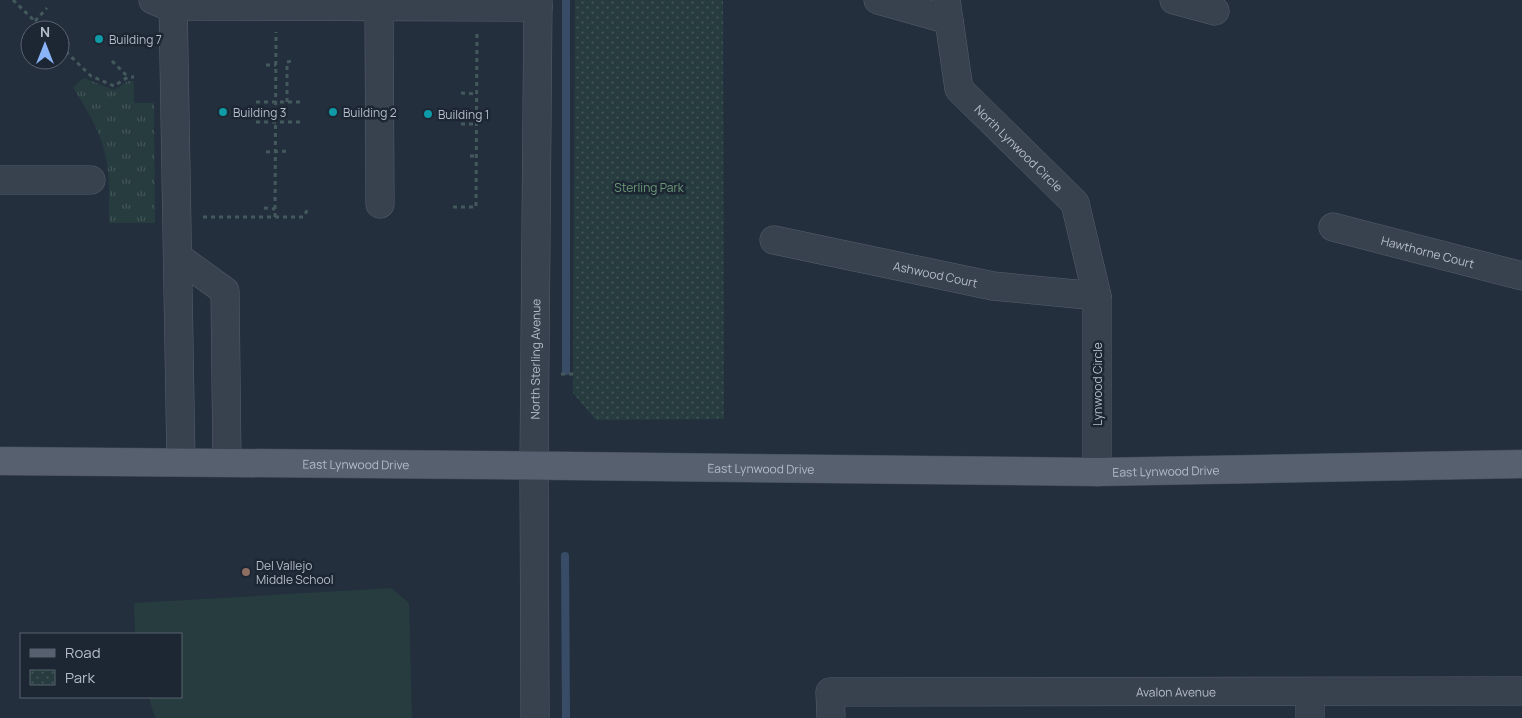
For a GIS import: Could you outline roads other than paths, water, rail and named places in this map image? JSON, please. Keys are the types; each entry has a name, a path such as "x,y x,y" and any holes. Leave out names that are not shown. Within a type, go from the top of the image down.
{"main road":[{"name":"East Lynwood Drive","path":"0,461 1097,472 1522,464"}],"street":[{"path":"878,0 948,10"},
{"path":"1174,0 1215,11"},
{"path":"181,462 177,216 155,77 167,2 276,7 379,8 478,18 538,4"},
{"name":"North Sterling Avenue","path":"535,718 534,466 538,4"},
{"path":"379,8 380,204"},
{"name":"North Lynwood Circle","path":"948,10 959,89 1075,203 1097,296"},
{"path":"0,180 91,180"},
{"name":"Hawthorne Court","path":"1333,228 1522,276"},
{"name":"Ashwood Court","path":"774,240 993,286 1097,296"},
{"path":"178,257 224,291 227,462"},
{"name":"Lynwood Circle","path":"1097,296 1097,472"},
{"name":"Avalon Avenue","path":"830,705 1310,705 1522,691"}],"waterway":[{"path":"566,0 566,371"},
{"path":"565,556 566,718"}],"place":[{"name":"Building 7","path":"99,39"},
{"name":"Building 3","path":"223,112"},
{"name":"Building 2","path":"333,112"},
{"name":"Building 1","path":"428,114"},
{"name":"Del Vallejo Middle School","path":"246,572"}],"park label":[{"name":"Sterling Park","path":"649,187"}]}
